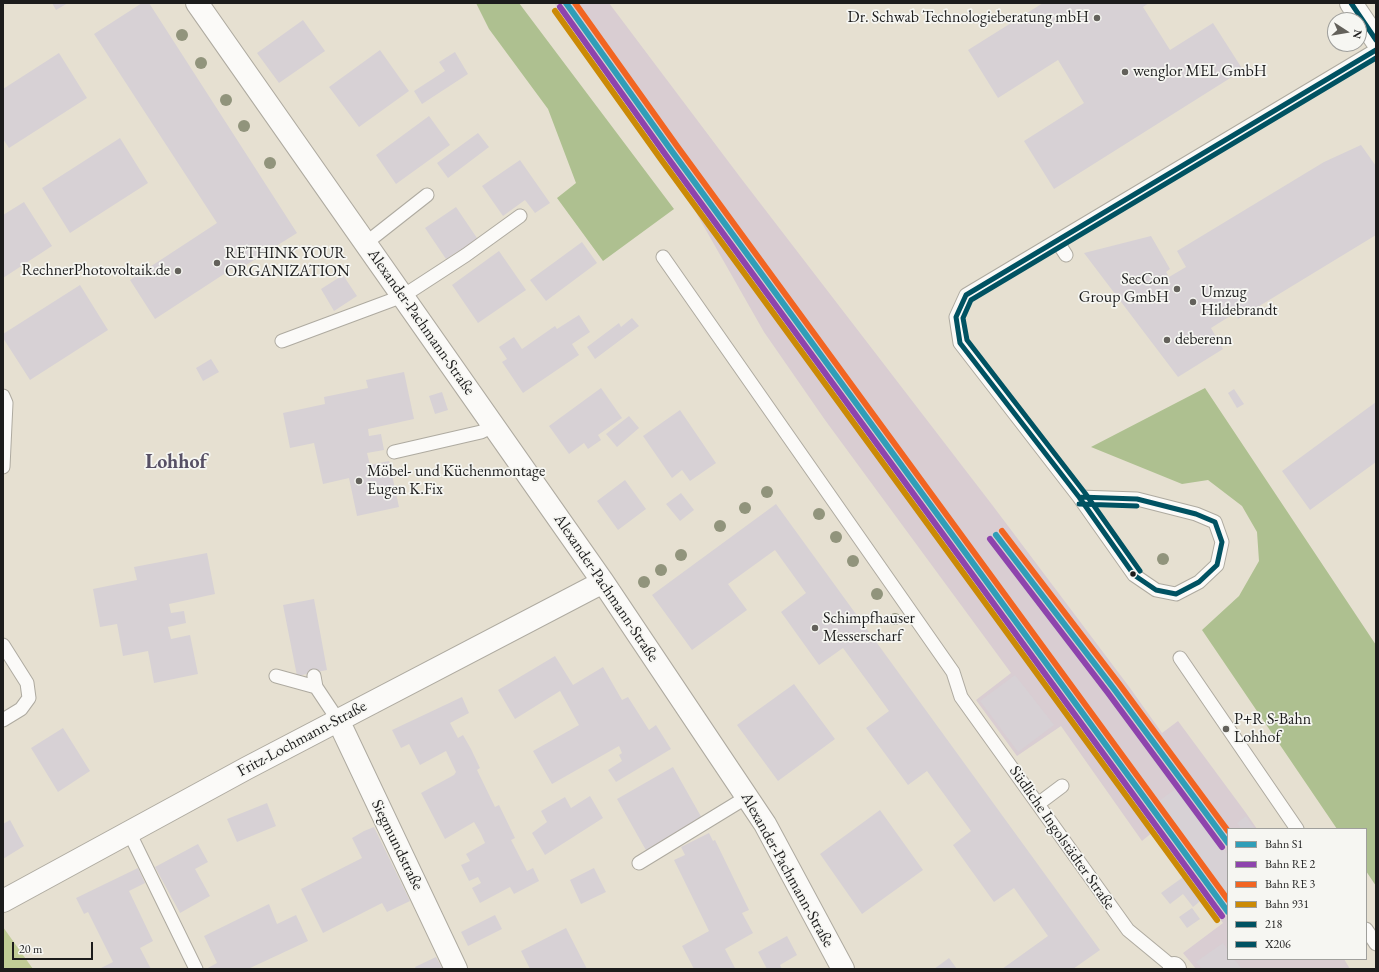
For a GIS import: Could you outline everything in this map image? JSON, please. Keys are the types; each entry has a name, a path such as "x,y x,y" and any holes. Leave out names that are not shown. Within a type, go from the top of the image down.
{"street":[{"name":"Alexander-Pachmann-Straße","path":"197,3 603,582 747,797 765,824 843,969"},
{"path":"1351,3 1376,40"},
{"name":"Fritz-Lochmann-Straße","path":"3,901 247,768 603,582"},
{"name":"Siegmundstraße","path":"338,720 456,969"}],"lane":[{"path":"1079,498 1137,500 1196,514 1215,522 1222,542 1217,565 1200,582 1176,594 1156,590 1134,575 1079,498 960,343 956,317 966,295 1376,50"},
{"path":"366,243 427,195"},
{"path":"282,341 403,296 466,255 520,216"},
{"path":"1057,241 1066,254"},
{"name":"Südliche Ingolstädter Straße","path":"663,257 953,672 962,697 1128,930 1174,968"},
{"path":"3,396 6,403 6,416 3,467"},
{"path":"394,452 481,432 493,426"},
{"path":"3,645 27,683 29,698 21,709 3,720"},
{"path":"1180,658 1296,828"},
{"path":"276,676 315,682 338,720"},
{"path":"1038,804 1062,786"},
{"path":"639,863 747,797"},
{"path":"129,832 196,969"},
{"path":"1367,930 1376,944"}],"shaded area":[{"path":"554,3 609,3 740,177 993,506 1130,688 1162,733 1178,721 1246,813 1256,828 1227,828 1227,960 1345,960 1350,969 1196,969 1183,953 1223,923 1154,831 1142,841 1061,726 1017,756 976,700 1011,673 825,420 764,332 666,160"}],"green space":[{"path":"476,3 519,3 674,209 603,261 557,198 576,183 548,109 489,29"},
{"path":"1205,388 1376,645 1376,886 1367,872 1367,828 1336,828 1202,630 1239,596 1259,561 1257,532 1242,506 1208,480 1182,484 1091,447"},
{"path":"3,927 33,969 3,969"}],"building":[{"path":"52,3 68,3 56,10"},
{"path":"142,3 149,3 297,233 243,267 241,263 155,319 130,280 217,223 94,34"},
{"path":"1043,3 1149,3 1143,7 1170,50 1213,23 1243,70 1054,189 1024,141 1084,103 1058,60 998,98 968,50"},
{"path":"303,20 325,51 279,83 257,53"},
{"path":"380,50 409,91 359,127 329,87"},
{"path":"455,52 468,74 422,104 414,91 445,71 439,62"},
{"path":"59,53 87,98 9,148 3,139 3,89"},
{"path":"429,116 450,145 396,184 376,155"},
{"path":"478,133 489,147 448,178 437,163"},
{"path":"120,138 148,183 70,233 42,188"},
{"path":"1361,145 1376,166 1376,235 1238,319 1235,313 1211,328 1223,349 1178,377 1084,253 1151,236 1170,269 1166,272 1169,277 1186,267 1177,251 1324,162"},
{"path":"520,160 550,203 535,213 525,200 503,216 482,186"},
{"path":"24,202 52,246 3,278 3,215"},
{"path":"456,207 479,241 464,252 462,249 446,259 425,228"},
{"path":"582,242 597,263 546,301 530,280"},
{"path":"499,251 526,290 478,323 452,285"},
{"path":"343,275 357,296 334,311 321,289"},
{"path":"80,285 108,330 30,380 3,338 3,334"},
{"path":"579,315 590,332 572,344 579,355 523,393 502,362 507,359 499,347 514,337 522,349 555,326 557,329"},
{"path":"632,318 639,326 595,359 587,347 619,323 621,327"},
{"path":"211,359 219,372 203,381 196,368"},
{"path":"404,372 414,419 368,429 369,436 381,434 384,450 367,453 370,465 389,461 399,507 357,516 349,478 323,484 314,443 290,448 283,413 325,404 324,397 368,388 366,380"},
{"path":"601,388 622,418 598,435 601,440 588,449 584,443 569,454 549,426"},
{"path":"1234,389 1244,404 1237,408 1228,393"},
{"path":"442,392 448,410 435,414 429,396"},
{"path":"1376,402 1376,462 1310,510 1282,471"},
{"path":"680,410 716,463 690,481 682,470 672,478 643,436"},
{"path":"629,416 639,428 617,447 606,434"},
{"path":"625,480 646,509 618,530 597,501"},
{"path":"681,493 694,510 680,521 666,504"},
{"path":"776,504 1100,950 1073,969 1002,969 1048,936 1014,888 994,902 953,845 971,831 927,771 908,785 866,728 889,711 843,648 819,665 781,612 806,593 775,550 728,584 747,610 692,650 652,595"},
{"path":"207,553 215,594 169,604 171,613 184,611 186,623 168,627 171,639 190,635 198,674 154,683 148,651 123,656 117,624 100,627 93,589 137,580 134,567"},
{"path":"314,599 327,670 297,676 283,605"},
{"path":"555,656 573,685 603,667 622,700 628,697 649,730 656,725 671,749 616,782 608,770 622,761 619,755 622,753 619,746 552,784 533,751 579,725 560,691 515,719 498,690"},
{"path":"1015,675 1054,725 1018,752 980,701"},
{"path":"794,684 835,739 778,781 737,725"},
{"path":"462,697 469,713 450,723 458,738 463,735 471,749 480,768 477,770 495,807 499,805 515,838 511,840 527,871 533,868 539,881 514,894 510,887 480,903 472,888 481,883 478,877 469,881 461,865 470,861 466,854 485,843 481,834 474,822 445,839 421,793 454,775 456,772 446,751 420,765 409,744 401,748 392,730"},
{"path":"63,728 90,771 58,792 31,748"},
{"path":"673,767 703,820 647,852 617,799"},
{"path":"1178,787 1227,854 1227,894 1159,801"},
{"path":"590,796 603,818 545,855 532,833 547,822 541,811 565,797 571,808"},
{"path":"267,803 276,826 237,842 227,819"},
{"path":"880,810 923,870 862,914 820,854"},
{"path":"1246,816 1254,828 1240,828 1237,823"},
{"path":"10,820 24,846 3,859 3,824"},
{"path":"374,827 410,901 387,912 382,903 323,933 301,889 362,858 352,838"},
{"path":"709,833 713,841 715,840 749,910 742,913 753,933 725,949 735,968 734,969 694,969 682,946 709,931 674,860 685,855 681,847"},
{"path":"198,844 208,862 195,869 210,896 180,913 155,867"},
{"path":"138,868 145,883 129,891 153,941 140,948 151,969 99,969 113,962 88,912 84,914 76,898"},
{"path":"594,868 606,892 581,904 570,880"},
{"path":"1186,875 1204,898 1193,907 1183,894 1170,904 1161,893"},
{"path":"269,904 277,924 296,915 308,941 248,969 206,969 217,963 204,936"},
{"path":"1192,908 1200,919 1187,928 1179,917"},
{"path":"495,915 502,929 468,946 461,932"},
{"path":"566,928 587,969 530,969 521,951"},
{"path":"787,936 797,955 780,965 782,969 767,969 758,952"},
{"path":"1223,943 1227,949 1227,960 1235,960 1242,969 1202,969 1196,962"},
{"path":"436,957 443,969 416,969 415,967"},
{"path":"949,958 957,969 934,969"}],"rail line":[{"name":"S1","path":"566,3 671,150 1227,911"},
{"name":"931","path":"555,11 660,158 1217,920"},
{"name":"S1","path":"996,535 1114,689 1227,842"}],"transit line":[{"path":"575,3 677,146 1227,899"},
{"name":"218","path":"1351,3 1376,40"},
{"path":"560,7 665,154 1222,916"},
{"name":"218","path":"1079,497 960,343 956,317 966,295 1376,50"},
{"name":"X206","path":"1140,571 1085,493 967,340 963,318 971,300 1376,58"},
{"name":"218","path":"1079,497 1137,499 1196,514 1215,522 1222,542 1217,565 1199,582 1176,594 1156,590 1134,575 1079,497"},
{"name":"X206","path":"1079,504 1137,506"},
{"path":"1002,531 1120,685 1227,830"},
{"path":"990,539 1108,693 1222,847"}],"place":[{"name":"Dr. Schwab Technologieberatung mbH","path":"1097,18"},
{"name":"wenglor MEL GmbH","path":"1125,72"},
{"name":"RETHINK YOUR ORGANIZATION","path":"217,263"},
{"name":"RechnerPhotovoltaik.de","path":"178,271"},
{"name":"SecCon Group GmbH","path":"1177,289"},
{"name":"Umzug Hildebrandt","path":"1193,302"},
{"name":"deberenn","path":"1167,340"},
{"name":"Möbel- und Küchenmontage Eugen K.Fix","path":"359,481"},
{"name":"Schimpfhauser Messerscharf","path":"815,628"},
{"name":"P+R S-Bahn Lohhof","path":"1226,729"}],"district":[{"name":"Lohhof","path":"176,463"}]}
